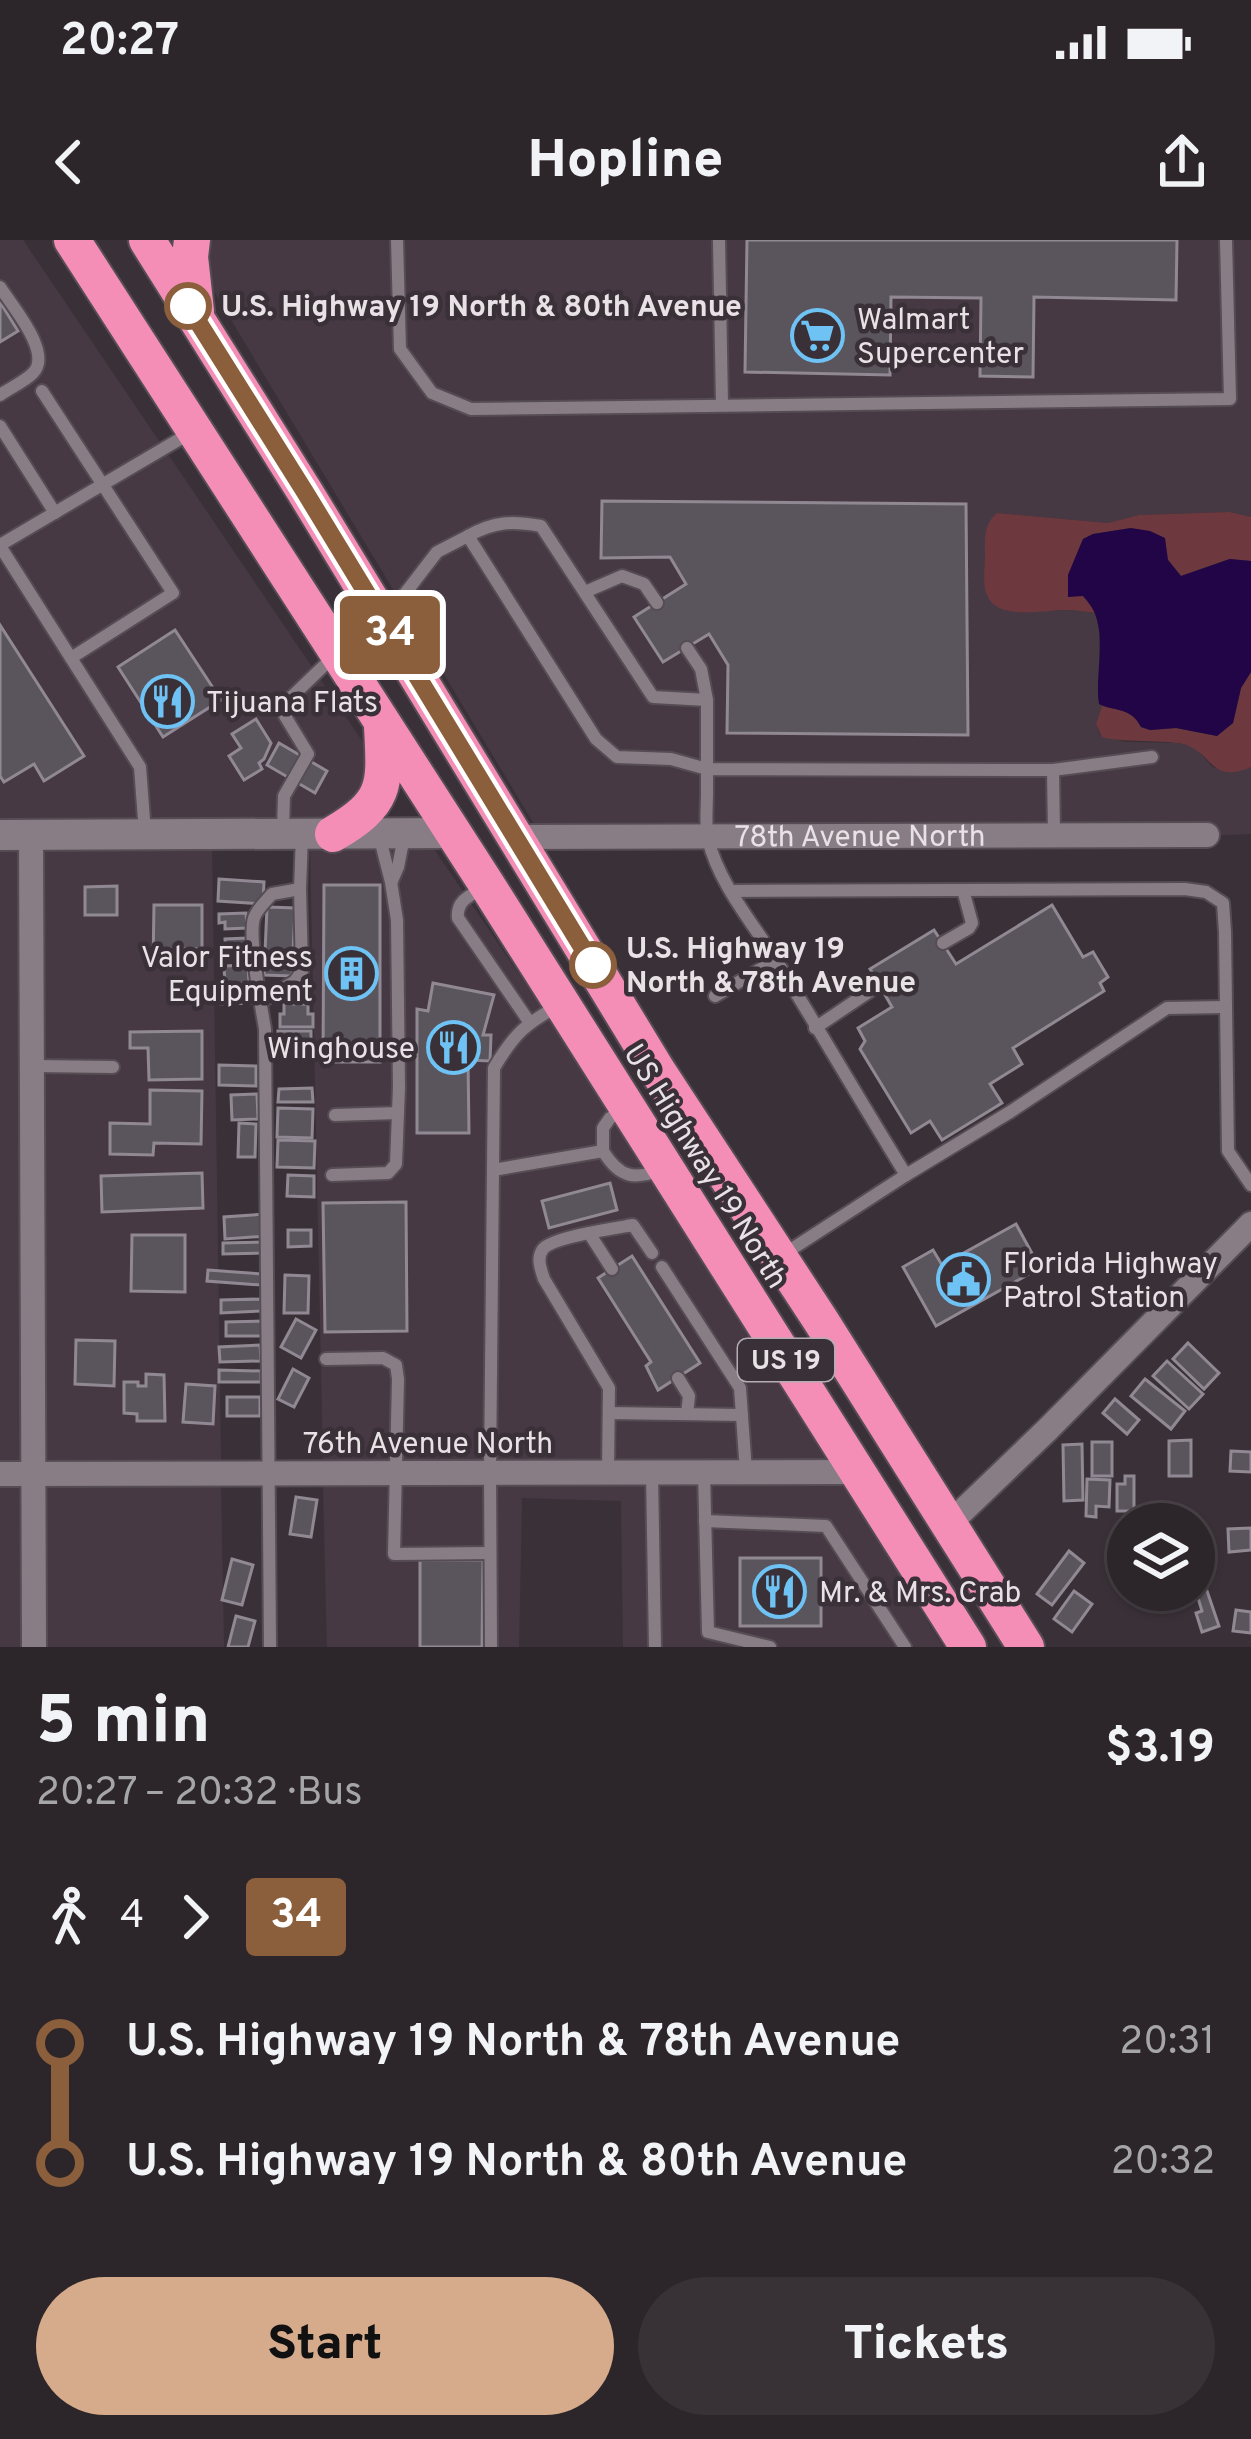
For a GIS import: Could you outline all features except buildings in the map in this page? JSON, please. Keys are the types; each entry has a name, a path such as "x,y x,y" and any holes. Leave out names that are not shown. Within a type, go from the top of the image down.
{"highway":[{"name":"US Highway 19 North","path":"72,240 488,885 968,1647"},
{"name":"US Highway 19 North","path":"147,240 657,1070 1027,1647"},
{"path":"192,240 196,321"},
{"path":"306,834 363,817 385,775 382,722"},
{"path":"403,755 479,818 515,837"},
{"path":"454,833 497,853 628,1050 657,1070"}],"street":[{"path":"34,1647 32,1066 16,834 454,833"},
{"name":"78th Avenue North","path":"515,837 1208,835"},
{"path":"949,1524 1251,1224"},
{"name":"76th Avenue North","path":"0,1474 856,1472"}],"lane":[{"path":"397,240 400,350 432,393 471,409 1229,399 1226,240"},
{"path":"719,240 722,404"},
{"path":"0,287 40,357 33,374 0,395"},
{"path":"42,391 173,593 71,658"},
{"path":"0,426 55,513"},
{"path":"146,834 140,767 0,545 194,430"},
{"path":"382,622 437,552 481,529 510,521 541,526 652,697 706,700"},
{"path":"468,536 596,739 617,757 671,759 707,769 1053,770 1152,757"},
{"path":"584,592 622,576 644,584 657,603"},
{"path":"687,648 700,669 706,700 707,837 730,891 906,1175"},
{"path":"261,1002 295,981 302,971 300,890 306,834 284,796 308,754 282,711 283,705 338,653"},
{"path":"1053,770 1054,834"},
{"path":"391,882 398,867 392,834"},
{"path":"332,1175 388,1173 396,1164 397,920 391,882 392,834"},
{"path":"488,885 461,902 458,918 530,1023"},
{"path":"270,1647 265,1028 252,922 272,894 300,890"},
{"path":"943,944 972,923 963,890"},
{"path":"730,891 1185,890 1215,896 1223,903 1228,1151 1251,1185"},
{"path":"716,996 776,960"},
{"path":"815,1028 879,985"},
{"path":"491,1647 494,1068 510,1041 562,1004"},
{"path":"780,1257 1167,1008 1226,1007"},
{"path":"32,1066 113,1067"},
{"path":"627,1109 603,1127 603,1151 613,1167 644,1176 664,1168"},
{"path":"335,1115 398,1113"},
{"path":"493,1170 603,1151"},
{"path":"608,1472 609,1388 544,1279 542,1250 589,1233 633,1226 652,1253"},
{"path":"589,1233 612,1269"},
{"path":"662,1267 740,1388 746,1472"},
{"path":"326,1359 383,1358 396,1365 394,1554 490,1552"},
{"path":"678,1378 688,1396 687,1414"},
{"path":"609,1413 742,1415"},
{"path":"652,1472 655,1647"},
{"path":"704,1472 708,1640 770,1647"},
{"path":"705,1521 826,1526 905,1647"}],"shaded area":[{"path":"0,240 23,240 373,757 365,794 331,821 0,822"},
{"path":"203,240 1251,240 1251,517 1230,512 1139,515 1108,523 997,513 985,588 1007,611 1096,613 1102,706 1096,724 1100,735 1125,742 1195,747 1212,767 1230,772 1251,767 1251,834 1101,840 1100,824 534,824 203,273"},
{"path":"1230,512 1251,517 1251,561 1229,559 1181,576 1131,528 1083,539 1068,575 1068,596 1083,596 1096,613 1011,611 993,603 985,591 986,533 997,513 1108,523 1139,515"},
{"path":"1131,528 1165,538 1168,560 1181,576 1230,559 1251,561 1251,672 1241,688 1233,723 1217,736 1176,728 1150,730 1128,713 1099,704 1097,620 1083,596 1068,597 1068,575 1083,539"},
{"path":"1251,672 1251,767 1222,771 1184,744 1102,737 1096,724 1102,706 1125,712 1150,730 1176,728 1217,736 1233,723 1241,688"},
{"path":"212,846 221,1461 43,1462 42,847"},
{"path":"310,846 432,846 664,1188 829,1459 323,1461"},
{"path":"0,847 20,847 21,1462 0,1462"},
{"path":"844,1484 943,1647 623,1647 621,1501 522,1498 519,1647 327,1647 323,1486"},
{"path":"221,1486 224,1647 45,1647 43,1487"},
{"path":"0,1487 21,1487 23,1647 0,1647"}],"bus line":[{"name":"34","path":"188,306 593,965"}],"place":[{"name":"U.S. Highway 19 North & 80th Avenue","path":"188,306"},
{"name":"Walmart Supercenter","path":"818,336"},
{"name":"Tijuana Flats","path":"167,702"},
{"name":"U.S. Highway 19 North & 78th Avenue","path":"593,965"},
{"name":"Valor Fitness Equipment","path":"352,974"},
{"name":"Winghouse","path":"454,1048"},
{"name":"Florida Highway Patrol Station","path":"964,1280"},
{"name":"Mr. & Mrs. Crab","path":"780,1592"}]}
